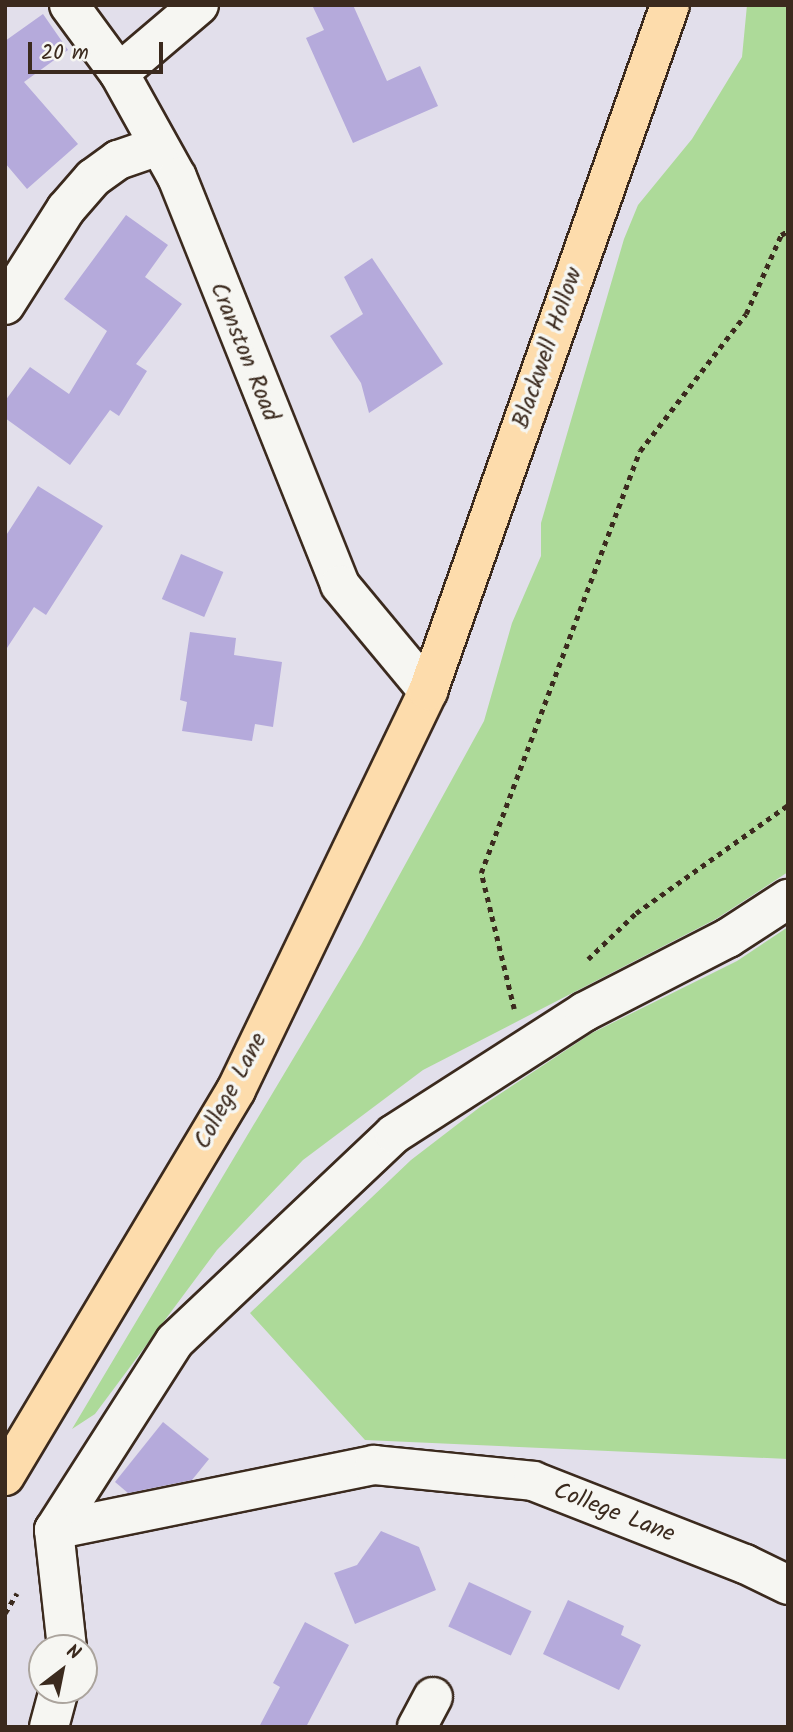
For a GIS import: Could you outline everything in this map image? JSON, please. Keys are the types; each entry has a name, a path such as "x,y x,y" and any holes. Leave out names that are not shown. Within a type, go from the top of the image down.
{"main road":[{"name":"Blackwell Hollow","path":"428,691 670,5"},
{"name":"College Lane","path":"5,1476 236,1090 428,691"}],"street":[{"name":"Cranston Road","path":"69,5 119,73 177,177 340,585 428,691"},
{"path":"119,73 199,5"},
{"path":"5,305 66,209 93,178 118,160 159,146"},
{"path":"65,1634 54,1530 175,1341 394,1134 584,1012 728,939 788,899"},
{"name":"College Lane","path":"54,1530 374,1465 533,1481 745,1564 788,1585"},
{"path":"49,1727 55,1704"}],"path":[{"path":"525,1006 515,1013 481,873 640,452 746,314 780,234 788,231"},
{"path":"584,964 636,913 788,804"}],"green space":[{"path":"747,5 788,5 788,872 716,919 423,1070 303,1160 217,1250 95,1414 72,1429 361,945 484,721 512,623 541,556 541,523 624,239 638,205 692,139 742,57"},
{"path":"788,927 788,1459 365,1440 250,1313 411,1160 480,1107 592,1033 737,961"}],"building":[{"path":"312,5 353,5 387,81 420,66 438,106 353,143 306,38 324,30"},
{"path":"43,14 68,50 24,82 78,144 27,189 5,163 5,41"},
{"path":"126,215 168,245 145,277 182,304 136,364 147,371 119,416 110,410 70,465 5,418 5,401 30,367 69,394 107,331 64,299"},
{"path":"372,258 443,364 369,413 361,383 330,336 363,314 344,277"},
{"path":"38,486 103,526 46,615 34,607 5,651 5,537"},
{"path":"181,554 223,572 204,617 162,599"},
{"path":"190,632 236,638 234,655 282,662 273,727 255,724 252,741 182,731 187,702 180,700"},
{"path":"163,1422 209,1459 192,1480 128,1493 115,1482"},
{"path":"381,1531 419,1547 436,1590 355,1624 334,1573 357,1565"},
{"path":"469,1582 532,1611 511,1656 448,1626"},
{"path":"568,1600 624,1626 621,1635 641,1645 619,1690 543,1654"},
{"path":"305,1622 349,1645 306,1727 259,1727 280,1687 273,1683"}]}
